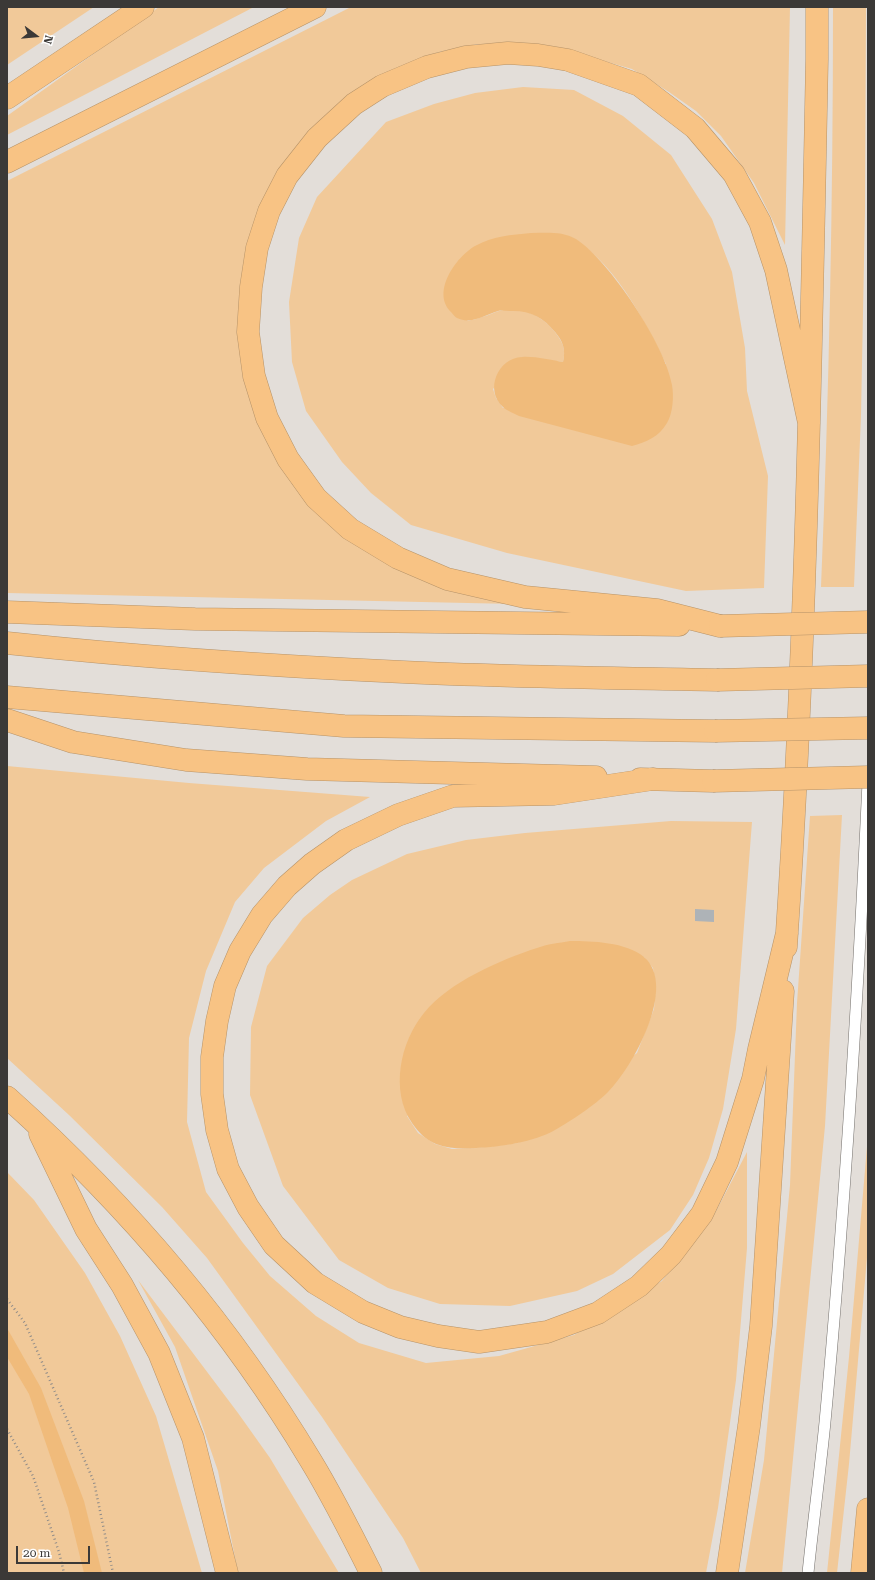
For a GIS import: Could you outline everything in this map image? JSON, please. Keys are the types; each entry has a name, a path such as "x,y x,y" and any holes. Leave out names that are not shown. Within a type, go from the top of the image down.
{"highway":[{"path":"7,98 143,7"},
{"path":"7,162 315,7"},
{"path":"727,1573 748,1434 761,1326 787,932 801,688 809,423 817,7"},
{"path":"720,626 657,610 525,597 447,579 398,558 350,529 316,498 288,459 267,418 254,376 248,332 251,287 258,248 269,211 287,176 317,138 354,104 376,90 405,75 427,67 466,57 508,53 538,55 568,60 639,85 695,128 734,174 760,222 776,270 809,423"},
{"path":"7,612 203,619 720,626 868,622"},
{"path":"7,643 72,650 228,662 395,672 583,678 717,680 868,676"},
{"path":"7,697 344,726 715,732 868,728"},
{"path":"7,720 74,742 186,760 307,768 713,781 868,777"},
{"path":"653,779 554,794 453,796 398,815 346,840 312,864 287,886 262,916 240,951 226,986 217,1021 212,1057 212,1094 217,1130 228,1169 248,1208 274,1245 315,1283 363,1312 400,1327 438,1336 479,1342 547,1332 598,1313 639,1286 671,1255 702,1214 727,1162 753,1079 787,932"},
{"path":"7,1096 133,1220 186,1283 238,1351 270,1396 311,1461 336,1504 371,1573"},
{"path":"33,1120 86,1228 122,1285 159,1353 194,1438 227,1573"},
{"path":"862,1573 868,1509"}],"lane":[{"path":"808,1573 841,1239 863,892 868,782"}],"path":[{"path":"7,1299 25,1323 94,1482 113,1573"},
{"path":"7,1428 33,1476 59,1552 64,1573"}],"shaded area":[{"path":"7,7 94,7 7,65"},
{"path":"159,7 254,7 7,135 7,116"},
{"path":"351,7 790,7 785,245 754,183 721,136 696,111 632,69 551,46 478,44 439,52 396,68 353,94 252,234 253,403 339,531 514,604 7,593 7,181"},
{"path":"833,7 866,7 865,210 861,415 854,587 821,587 830,297"},
{"path":"523,87 574,90 623,116 671,155 712,219 732,272 745,348 747,391 768,476 764,588 686,591 507,553 411,525 371,493 342,462 306,411 292,362 289,302 299,238 317,197 386,122 434,104 475,93","holes":["531,233 547,233 568,236 579,242 598,258 610,271 632,301 666,364 503,408 496,398 493,389 522,357 563,362 564,349 560,339 549,325 537,316 530,313 515,310 499,311 467,321"]},
{"path":"531,233 554,233 571,236 576,239 604,265 634,305 648,327 668,368 673,394 672,409 669,419 664,428 652,438 632,446 519,416 503,407 497,400 494,384 500,369 506,363 522,357 563,362 564,350 562,342 558,335 546,322 529,313 500,311 473,320 462,320 457,318 446,304 444,295 445,285 448,276 460,258 475,246 495,238"},
{"path":"7,766 189,783 370,797 326,821 264,868 235,902 206,971 189,1038 187,1122 206,1192 243,1243 270,1276 316,1316 359,1343 426,1363 499,1356 574,1335 662,1281 715,1213 747,1152 747,1248 736,1380 718,1508 706,1573 421,1573 403,1538 322,1417 207,1258 162,1207 69,1115 7,1058"},
{"path":"842,815 825,1126 782,1573 745,1573 764,1460 790,1185 797,1003 810,816"},
{"path":"671,821 752,822 736,1029 723,1109 709,1158 693,1195 670,1230 613,1274 577,1291 510,1306 440,1304 388,1288 339,1260 283,1186 250,1095 251,1027 267,966 303,918 330,895 352,880 407,854 466,840 525,833","holes":["644,957 653,968 656,986 654,1009 637,1053 518,1143 477,1148 452,1149 435,1144 418,1133 407,1116"]},
{"path":"570,941 608,943 628,948 644,957 653,970 656,987 654,1006 648,1026 629,1064 618,1080 603,1097 583,1112 555,1130 537,1138 506,1145 451,1148 441,1146 426,1138 414,1126 405,1110 401,1096 400,1082 404,1052 409,1038 424,1013 447,991 476,973 523,953 541,947"},
{"path":"868,1135 868,1246 849,1464 837,1573 827,1573 849,1357"},
{"path":"7,1172 34,1200 85,1273 120,1336 156,1416 202,1573 7,1573"},
{"path":"138,1280 270,1458 339,1573 238,1573 218,1471 175,1347"},
{"path":"7,1328 41,1388 84,1501 102,1573 84,1573 68,1508 29,1394 7,1357"}],"building":[{"path":"695,909 714,910 714,922 695,921"}]}
